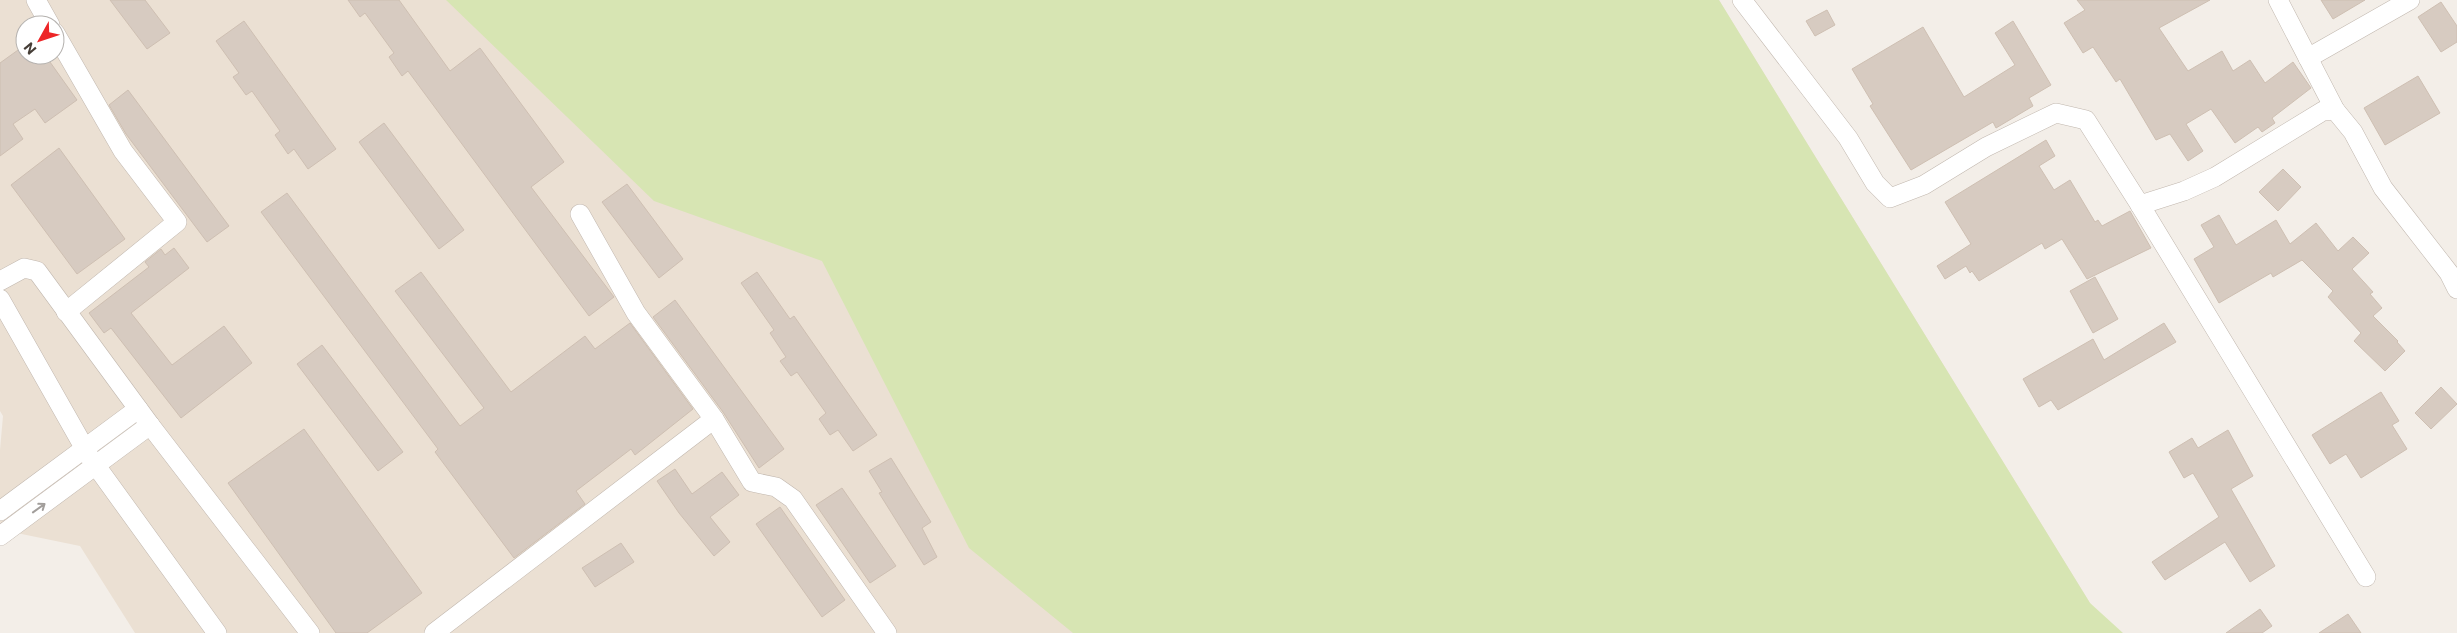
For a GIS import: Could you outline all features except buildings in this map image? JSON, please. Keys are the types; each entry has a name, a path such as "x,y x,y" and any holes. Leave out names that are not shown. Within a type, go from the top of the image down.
{"street":[{"path":"36,0 44,15"},
{"path":"1742,0 1848,138 1875,183 1890,198 1924,185 1986,147 2056,113 2086,120 2140,205 2366,577"},
{"path":"2278,0 2335,110 2353,132 2383,188 2450,273 2457,289"},
{"path":"2308,58 2410,0"},
{"path":"65,50 123,151 177,222 66,312"},
{"path":"2140,205 2184,191 2216,177 2323,111 2335,110"},
{"path":"580,214 636,313 714,419 752,482 776,487 793,499 887,633"},
{"path":"0,280 24,268 36,271 150,425 310,633"},
{"path":"0,299 96,466 216,633"},
{"path":"0,511 138,409"},
{"path":"434,633 714,419"},
{"path":"0,536 150,425"}],"shaded area":[{"path":"0,0 1719,0 2090,603 2111,633 135,633 80,546 7,531 0,522 0,450 3,416 0,411"}],"green space":[{"path":"446,0 1719,0 2090,603 2123,633 1073,633 969,548 822,261 654,201"}]}
